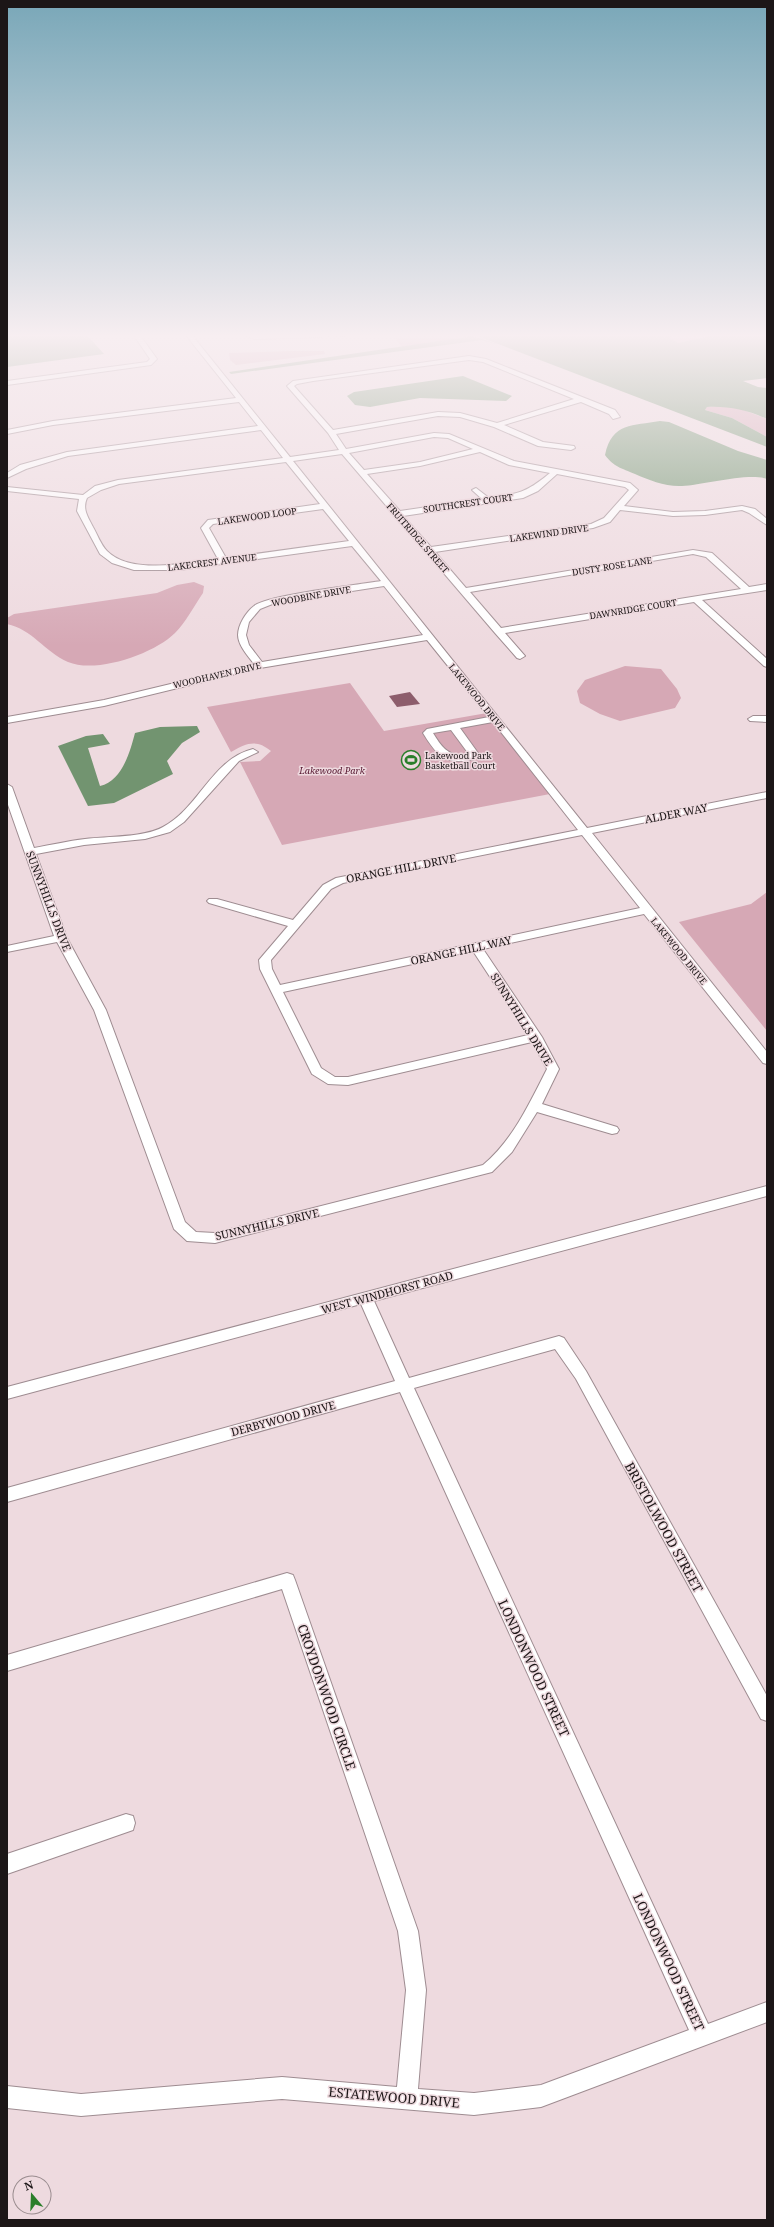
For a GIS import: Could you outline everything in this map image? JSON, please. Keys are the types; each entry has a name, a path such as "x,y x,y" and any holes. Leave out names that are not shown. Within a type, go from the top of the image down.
{"street":[{"path":"7,476 44,460 67,454 188,438"},
{"name":"LAKEWOOD DRIVE","path":"270,438 767,1060"},
{"name":"FRUITRIDGE STREET","path":"335,438 344,452 520,656"},
{"name":"LAKEWIND DRIVE","path":"288,460 402,443 422,438"},
{"name":"LAKEWIND DRIVE","path":"430,550 593,526 607,520 634,490 626,485 512,463 478,450 453,438"},
{"path":"527,438 541,444 570,448"},
{"path":"362,473 420,464 478,450"},
{"path":"7,488 84,497 98,488 118,482 288,460"},
{"name":"SOUTHCREST COURT","path":"398,514 520,496 535,490 555,472"},
{"path":"476,490 488,501"},
{"name":"LAKECREST AVENUE","path":"84,497 81,503 81,511 103,552 115,561 134,567 157,568 223,561 354,543"},
{"name":"LAKEWOOD LOOP","path":"223,561 205,528 210,522 325,506"},
{"path":"619,508 673,514 705,513 742,508 752,511 767,523"},
{"name":"DUSTY ROSE LANE","path":"463,591 693,552 708,555 747,590"},
{"name":"WOODBINE DRIVE","path":"260,665 245,645 242,635 245,622 257,607 273,601 386,583"},
{"name":"DAWNRIDGE COURT","path":"498,631 767,587"},
{"path":"696,599 765,660"},
{"name":"WOODHAVEN DRIVE","path":"7,720 104,703 260,665 429,637"},
{"path":"454,727 495,719"},
{"path":"753,719 767,719"},
{"path":"30,852 84,842 145,836 166,830 180,820 235,760 253,752"},
{"name":"SUNNYHILLS DRIVE","path":"7,787 61,938 100,1010 179,1225 192,1237 215,1238 487,1169 501,1159 534,1106 553,1069 536,1037 476,947"},
{"name":"ALDER WAY","path":"584,831 767,795"},
{"name":"ORANGE HILL DRIVE","path":"536,1037 348,1081 332,1081 316,1071 266,969 265,960 294,924 327,887 340,880 584,831"},
{"path":"213,901 294,924"},
{"name":"ORANGE HILL WAY","path":"276,990 647,910"},
{"path":"7,949 61,938"},
{"path":"534,1106 612,1130"},
{"name":"WEST WINDHORST ROAD","path":"7,1393 767,1191"},
{"name":"LONDONWOOD STREET","path":"365,1298 703,2037"},
{"name":"DERBYWOOD DRIVE","path":"7,1495 559,1342"},
{"name":"BRISTOLWOOD STREET","path":"559,1342 581,1376 767,1713"},
{"name":"CROYDONWOOD CIRCLE","path":"7,1663 287,1580 408,1931 416,1990 407,2099"},
{"path":"7,1864 126,1823"},
{"name":"ESTATEWOOD DRIVE","path":"7,2097 81,2105 282,2088 474,2104 541,2096 767,2012"}],"green space":[{"path":"194,582 204,586 203,593 175,633 166,641 139,655 109,664 80,665 68,662 52,653 24,631 7,624 7,618 14,614 157,593 177,585"},
{"path":"625,666 661,669 677,689 681,698 675,708 620,721 600,714 580,703 577,691 585,680"},
{"name":"Lakewood Park","path":"350,683 384,731 487,713 550,794 282,845 240,762 260,761 271,751 261,745 251,744 242,746 231,752 207,707"},
{"path":"767,892 767,1031 679,922 751,904"}],"shaded area":[{"path":"612,438 707,438 738,451 767,460 767,479 749,477 682,486 664,484 652,481 615,465 605,455 608,444"},
{"path":"743,438 767,438 767,447"},
{"path":"197,726 200,732 182,743 167,761 173,774 114,803 88,806 58,746 86,736 103,734 110,744 88,748 100,786 108,783 114,778 124,765 131,749 135,733 160,727"}],"building":[{"path":"410,692 420,704 397,707 389,696"}],"place":[{"name":"Lakewood Park Basketball Court","path":"411,760"}]}
